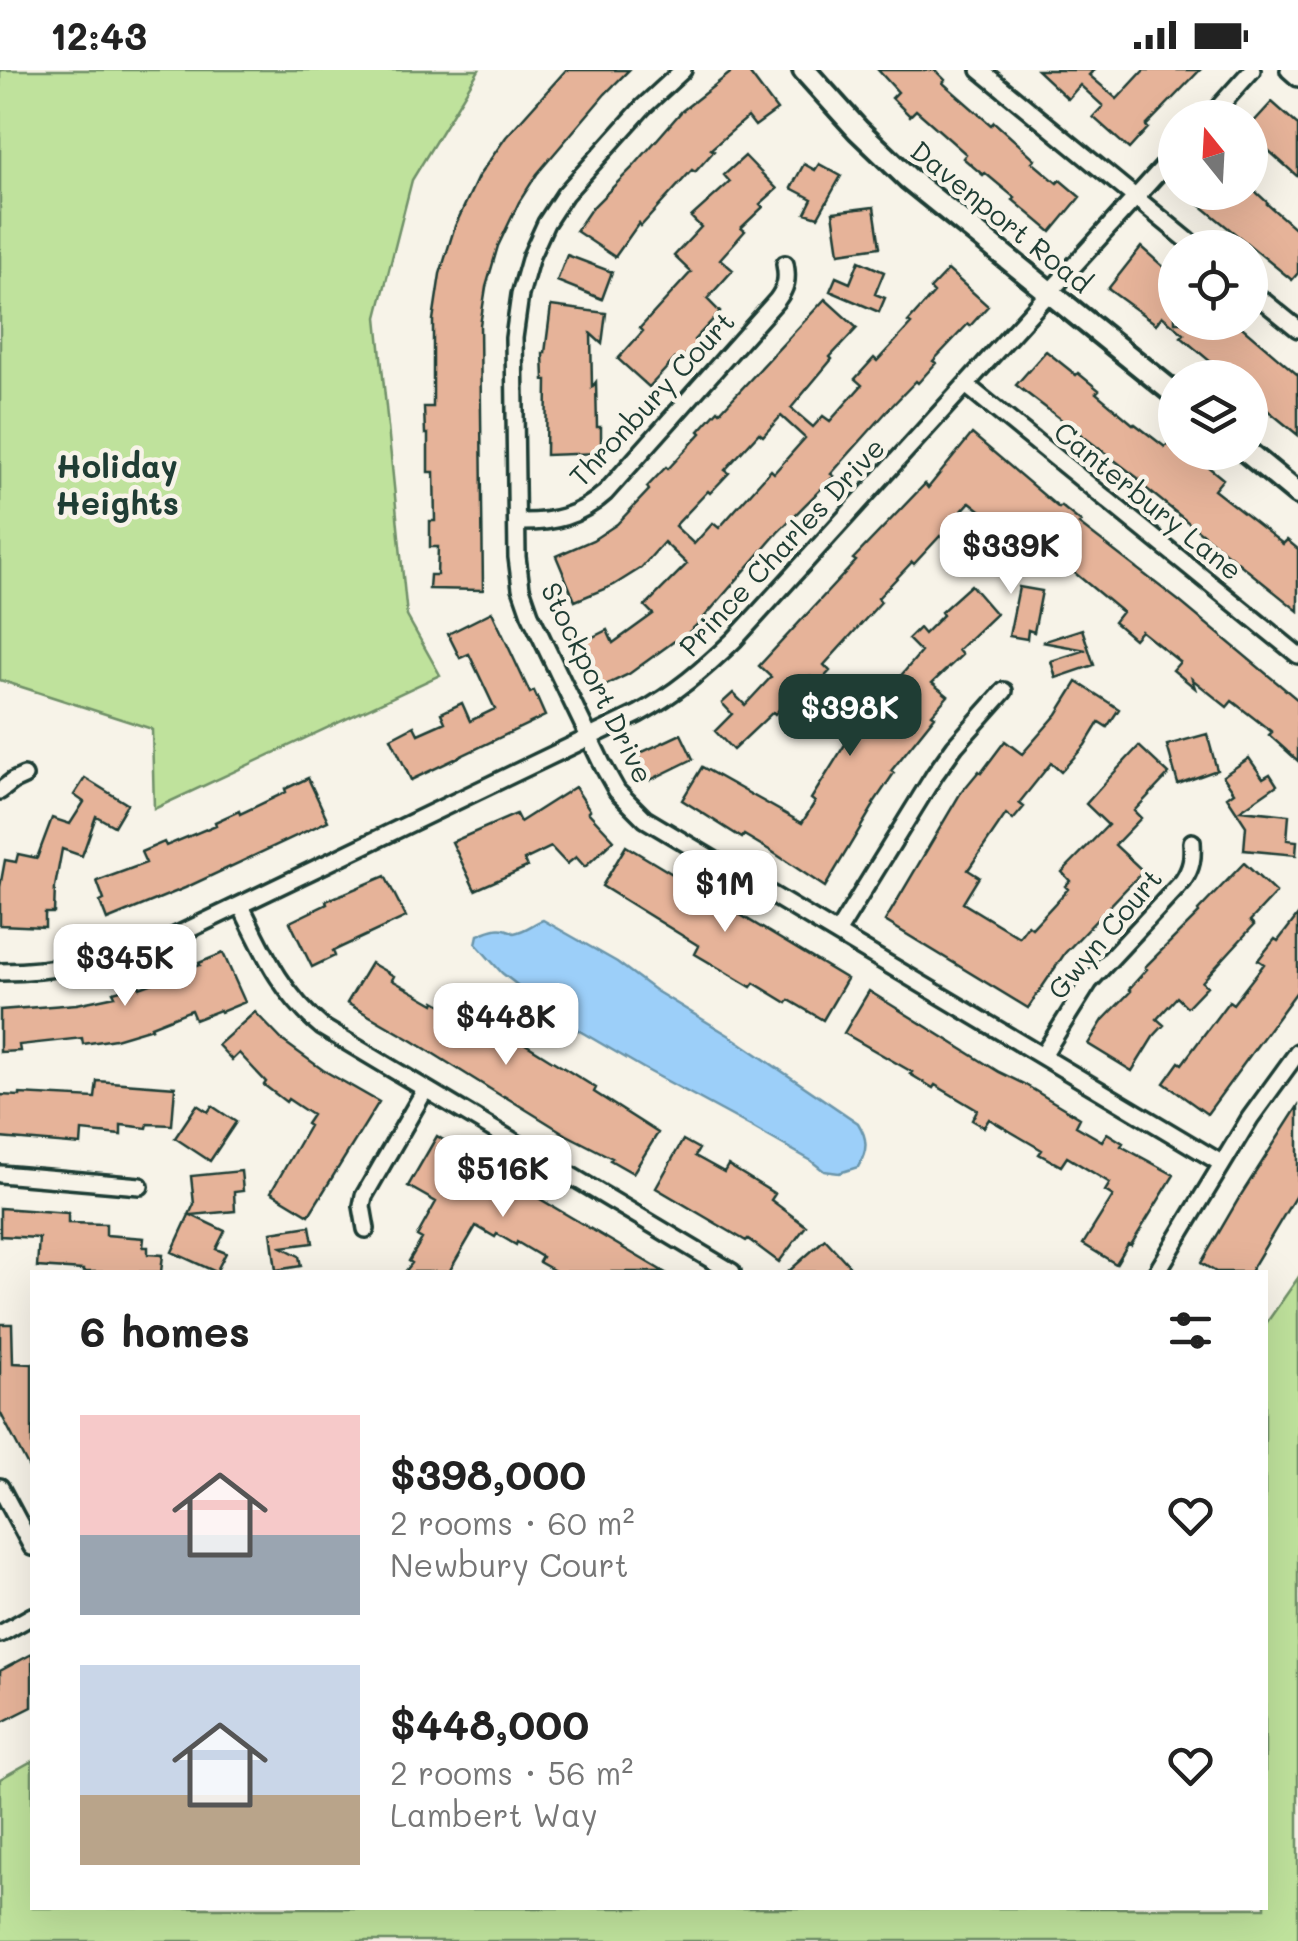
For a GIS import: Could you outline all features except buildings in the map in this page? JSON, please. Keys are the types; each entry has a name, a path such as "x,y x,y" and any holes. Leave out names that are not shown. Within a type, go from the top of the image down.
{"street":[{"name":"Stockport Drive","path":"683,70 642,107 565,194 546,223 531,256 514,338 518,573 524,601 589,737 617,791 646,819 1221,1163"},
{"name":"Davenport Road","path":"804,70 889,160 1158,380"},
{"path":"1225,100 1252,70"},
{"path":"1289,70 1298,78"},
{"path":"984,71 1176,230"},
{"name":"Prince Charles Drive","path":"0,972 62,968 114,957 171,938 657,704 715,658 1158,173"},
{"name":"Thronbury Court","path":"517,522 566,518 605,493 777,300 787,280 785,264"},
{"path":"1268,305 1298,329"},
{"name":"Canterbury Lane","path":"966,385 1298,655"},
{"path":"1268,469 1298,494"},
{"path":"837,933 945,760 1004,691"},
{"path":"0,790 24,776"},
{"name":"Gwyn Court","path":"1042,1055 1089,982 1183,881 1193,860 1192,842"},
{"path":"241,906 277,978 298,1005 335,1036 729,1270"},
{"path":"1158,1270 1221,1163 1298,1052"},
{"path":"366,1229 364,1196 425,1090"},
{"path":"0,1174 140,1186"},
{"path":"0,1487 30,1543"},
{"path":"0,1634 30,1617"}],"green space":[{"path":"0,70 479,70 412,180 377,317 407,616 440,675 154,809 152,729 0,680"},
{"path":"1298,1278 1298,1941 0,1941 0,1779 30,1762 30,1910 1268,1910 1268,1321"}],"water":[{"path":"543,920 617,962 858,1123 865,1145 858,1167 839,1173 824,1171 643,1068 566,1023 502,973 476,944 478,935 488,931 514,933"}],"district":[{"name":"Holiday Heights","path":"117,486"}]}
